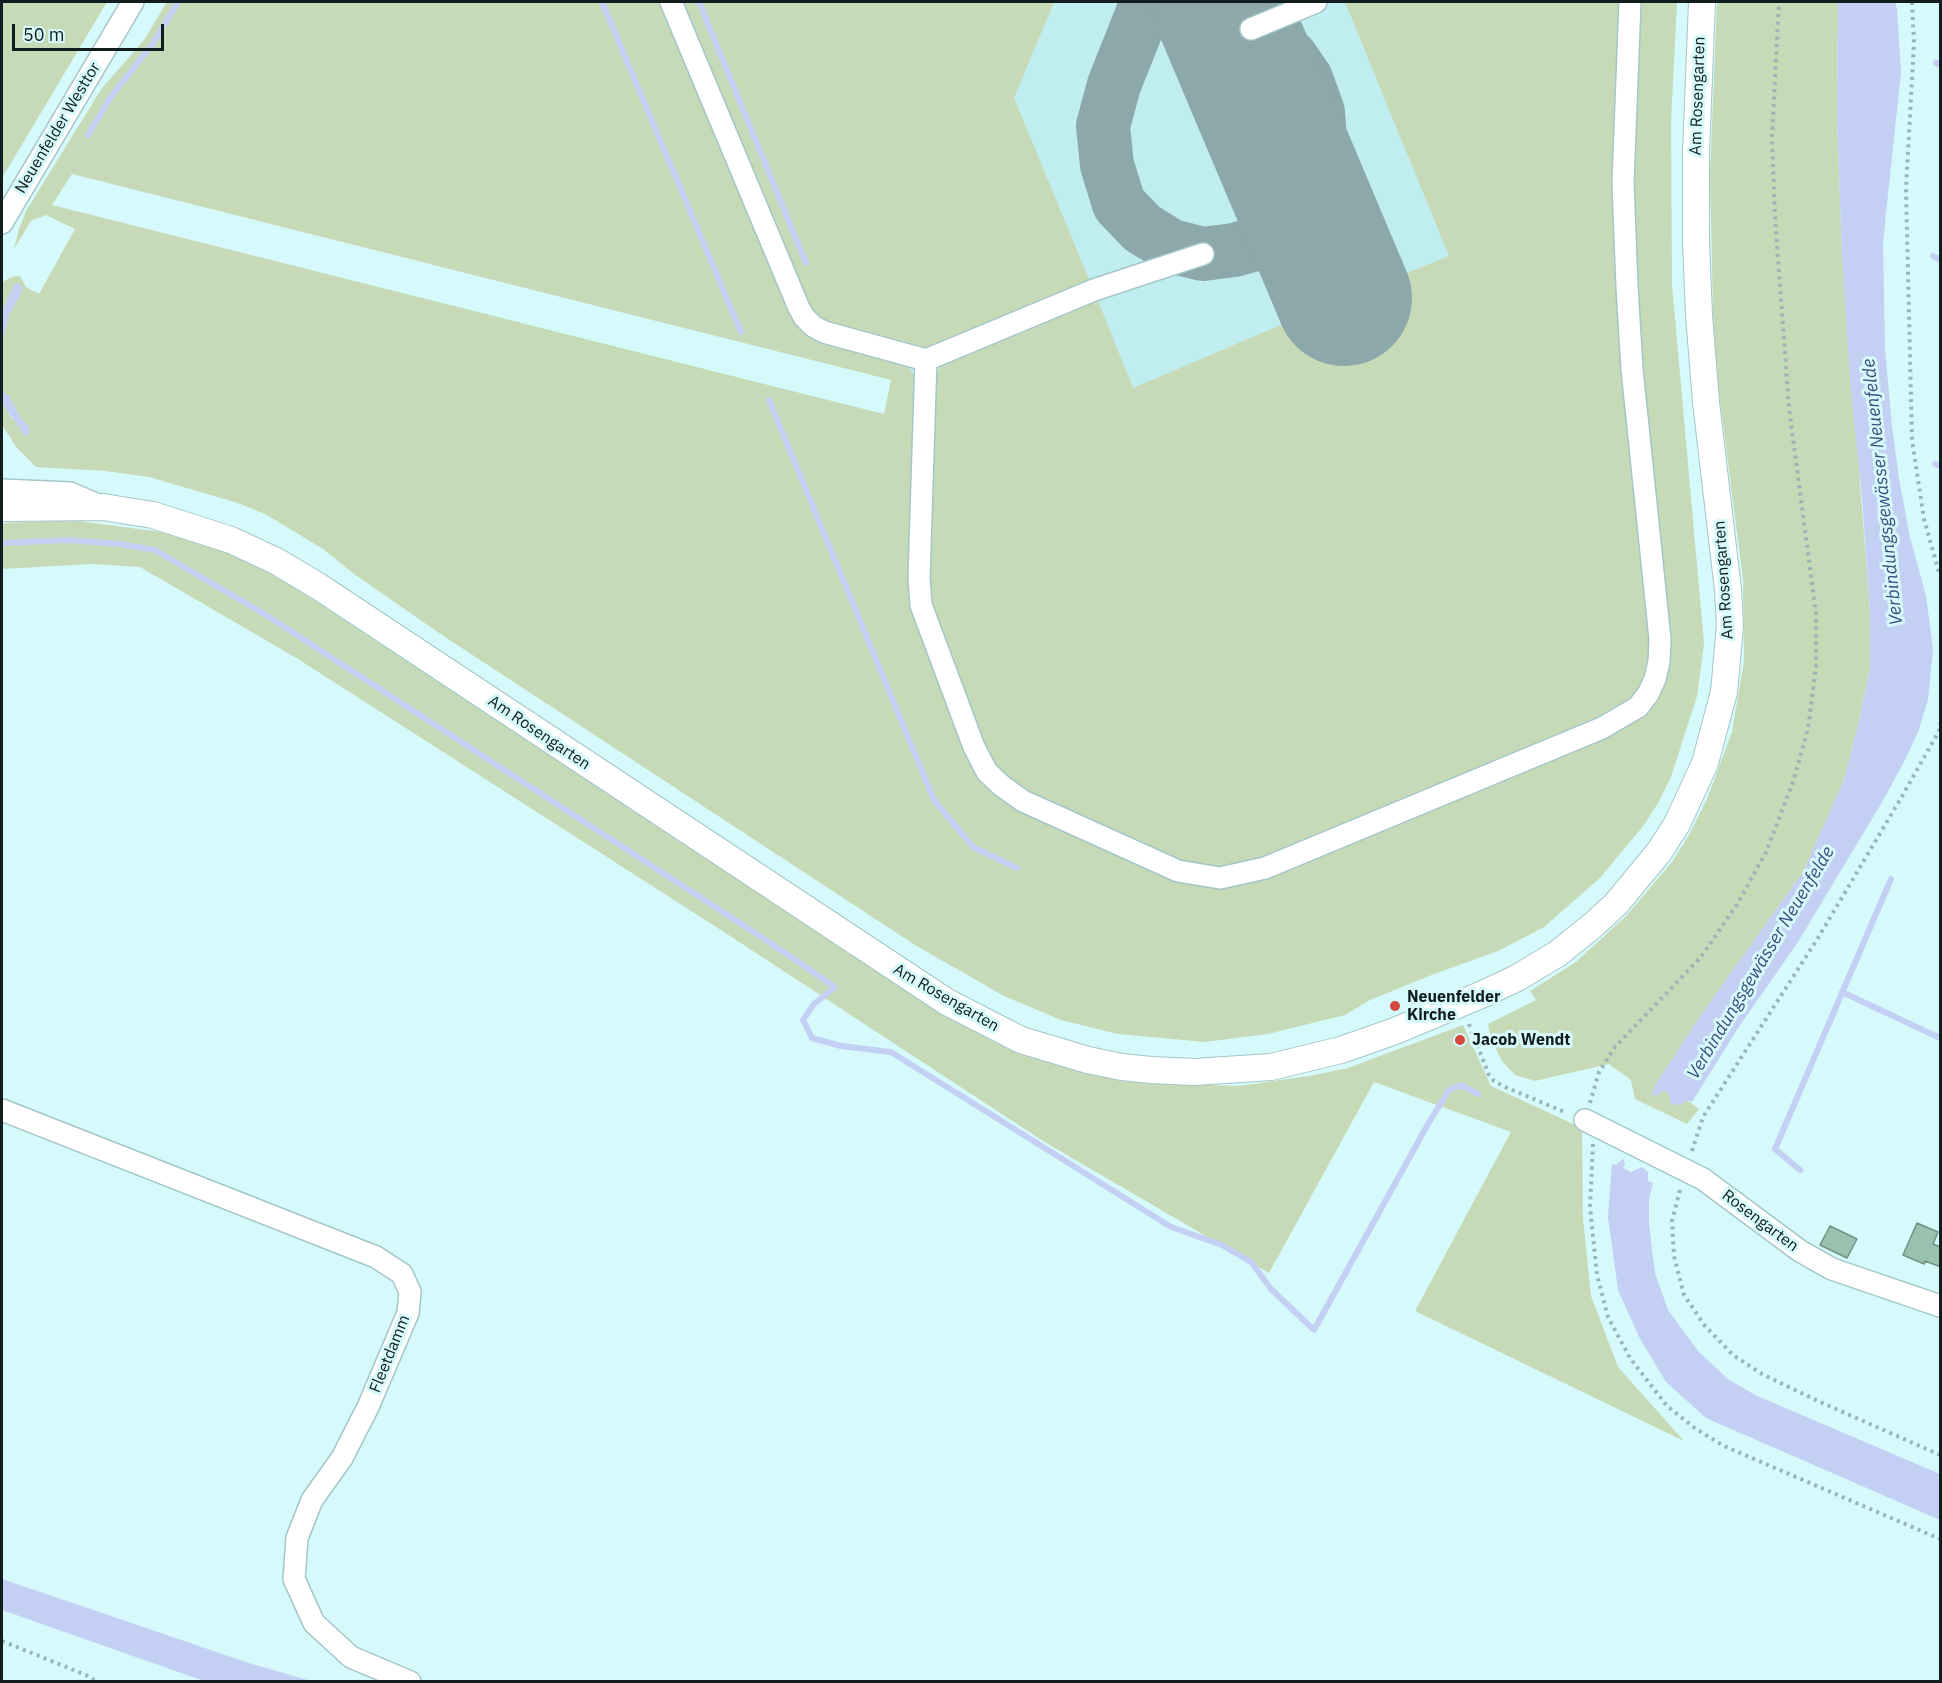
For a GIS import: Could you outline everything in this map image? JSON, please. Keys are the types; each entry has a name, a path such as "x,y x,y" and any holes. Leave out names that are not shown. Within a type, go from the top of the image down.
{"main road":[{"name":"Am Rosengarten","path":"2,508 103,507 153,515 231,540 276,561 318,586 937,996 977,1019 1021,1040 1088,1060 1151,1071 1241,1070 1280,1065 1341,1050 1461,1004 1517,978 1557,954 1616,904 1659,852 1677,824 1705,764 1717,723 1727,673 1730,624 1699,315 1696,153 1702,2"}],"street":[{"name":"Neuenfelder Westtor","path":"2,223 133,2"},
{"path":"671,2 804,318 824,332 926,360 1094,290 1203,254"},
{"path":"1251,29 1316,2"},
{"path":"926,360 919,578 921,605 974,747 987,772 1023,801 1178,871 1220,878 1264,868 1602,728 1638,707 1648,694 1659,662 1660,639 1633,380 1627,287 1623,183 1630,2"},
{"path":"2,490 69,493 103,507"},
{"name":"Fleetdamm","path":"2,1110 376,1257 402,1274 410,1292 408,1313 368,1407 342,1458 312,1500 297,1538 294,1579 314,1623 351,1657 410,1682"},
{"name":"Rosengarten","path":"1591,1123 1687,1165 1808,1256 1832,1269 1941,1306"}],"path":[{"path":"1779,2 1772,137 1775,217 1789,408 1816,614 1816,666 1808,729 1793,782 1766,852 1738,903 1701,957 1615,1047 1599,1072 1591,1123 1594,1135 1590,1207 1597,1275 1608,1317 1630,1358 1667,1406 1696,1429 1724,1446 1941,1539"},
{"path":"1912,2 1914,43 1906,188 1912,440 1924,519 1941,576"},
{"path":"1941,723 1939,732 1818,938 1703,1117 1672,1221 1674,1256 1684,1295 1705,1326 1733,1355 1762,1374 1818,1401 1941,1455"},
{"path":"1461,1004 1489,1075 1494,1081 1591,1123"},
{"path":"2,1641 86,1675 97,1682"}],"shaded area":[{"path":"648,2 1655,2 1684,611 905,377"}],"green space":[{"path":"2,2 107,2 2,178"},
{"path":"167,2 664,2 794,316 903,361 915,376 912,571 979,772 1220,884 1652,701 1642,402 1635,275 1633,133 1639,2 1677,2 1671,121 1672,284 1704,644 1697,696 1671,777 1644,825 1600,878 1544,927 1498,951 1370,1000 1345,1015 1268,1034 1205,1042 1118,1034 1061,1020 1004,996 915,945 442,635 354,574 323,549 267,515 238,503 149,477 105,471 36,467 17,448 2,425 2,402 12,419 19,415 10,398 2,390 2,342 9,315 22,291 14,285 2,311 2,286 4,281 20,276 26,287 39,294 75,229 46,215 31,221 14,249 19,229 26,211 102,88 144,40","holes":["72,174 891,380 884,414 52,205"]},
{"path":"679,2 1054,2 1014,98 1091,284 925,349 835,329 812,317"},
{"path":"1345,2 1623,2 1652,627 1649,672 1639,691 1627,705 1601,722 1237,869 1197,869 1042,805 998,774 987,752 926,592 934,375 943,363 1096,296 1133,388 1449,256"},
{"path":"1717,2 1838,2 1837,115 1842,257 1870,609 1870,668 1844,780 1803,872 1703,1012 1655,1085 1653,1097 1663,1091 1668,1092 1670,1102 1687,1100 1699,1109 1687,1124 1635,1099 1631,1080 1609,1064 1535,1081 1515,1075 1502,1061 1491,1039 1488,1024 1536,1000 1530,991 1576,962 1627,915 1672,862 1707,799 1732,732 1744,661 1743,579 1714,354 1710,176"},
{"path":"70,520 169,533 228,552 280,578 941,1013 1119,1079 1151,1083 1239,1086 1309,1076 1348,1068 1463,1025 1491,1086 1582,1128 1583,1219 1591,1296 1618,1367 1684,1441 1415,1311 1511,1132 1374,1082 1269,1273 1043,1141 724,932 298,659 140,567 91,564 2,569 2,523"}],"water":[{"name":"Verbindungsgewässer Neuenfelde","path":"1838,2 1895,2 1897,9 1901,72 1883,242 1885,349 1899,479 1910,537 1926,596 1933,649 1928,700 1918,732 1905,760 1798,942 1738,1028 1692,1102 1687,1100 1682,1104 1674,1105 1670,1102 1668,1092 1663,1091 1652,1096 1655,1085 1703,1012 1803,872 1844,780 1870,668 1870,609 1850,381 1842,257 1837,115"},
{"path":"18,283 23,286 22,291 9,315 2,342 2,311 14,285"},
{"path":"2,390 10,398 28,426 30,432 28,435 22,432 2,403"},
{"path":"1623,1159 1625,1163 1623,1168 1631,1172 1642,1167 1648,1172 1648,1181 1653,1183 1649,1199 1649,1224 1655,1273 1668,1310 1699,1352 1728,1379 1755,1395 1940,1474 1940,1520 1706,1418 1666,1382 1639,1337 1618,1290 1608,1217 1612,1164 1616,1165"},
{"path":"2,1579 252,1664 311,1681 204,1681 2,1610"}],"building":[{"path":"1917,1223 1938,1232 1933,1244 1941,1247 1941,1267 1925,1261 1924,1264 1903,1255"},
{"path":"1830,1226 1857,1239 1847,1258 1820,1245"}],"waterway":[{"path":"88,135 110,98 152,45 178,2"},
{"path":"602,2 741,332"},
{"path":"699,2 806,263"},
{"path":"1936,63 1940,65"},
{"path":"1933,256 1940,260"},
{"path":"769,400 934,800 973,847 1017,868"},
{"path":"1935,464 1940,466"},
{"path":"2,543 68,540 120,544 155,550 266,615 835,987 814,1004 803,1020 812,1038 841,1046 891,1052 1171,1227 1222,1245 1251,1262 1271,1289 1314,1330 1449,1090 1461,1085 1478,1094"},
{"path":"1800,1170 1775,1149 1891,879"},
{"path":"1842,992 1940,1038"}],"taxiway":[{"path":"1147,2 1114,85 1103,126 1107,165 1119,204 1142,228 1171,246 1203,254 1234,250 1263,242 1285,224 1303,200 1314,175 1320,143 1318,112 1306,79 1291,57 1253,31 1228,2"}],"runway":[{"path":"1219,2 1344,298"}],"place":[{"name":"Neuenfelder Kirche","path":"1395,1006"},
{"name":"Jacob Wendt","path":"1460,1040"}]}
